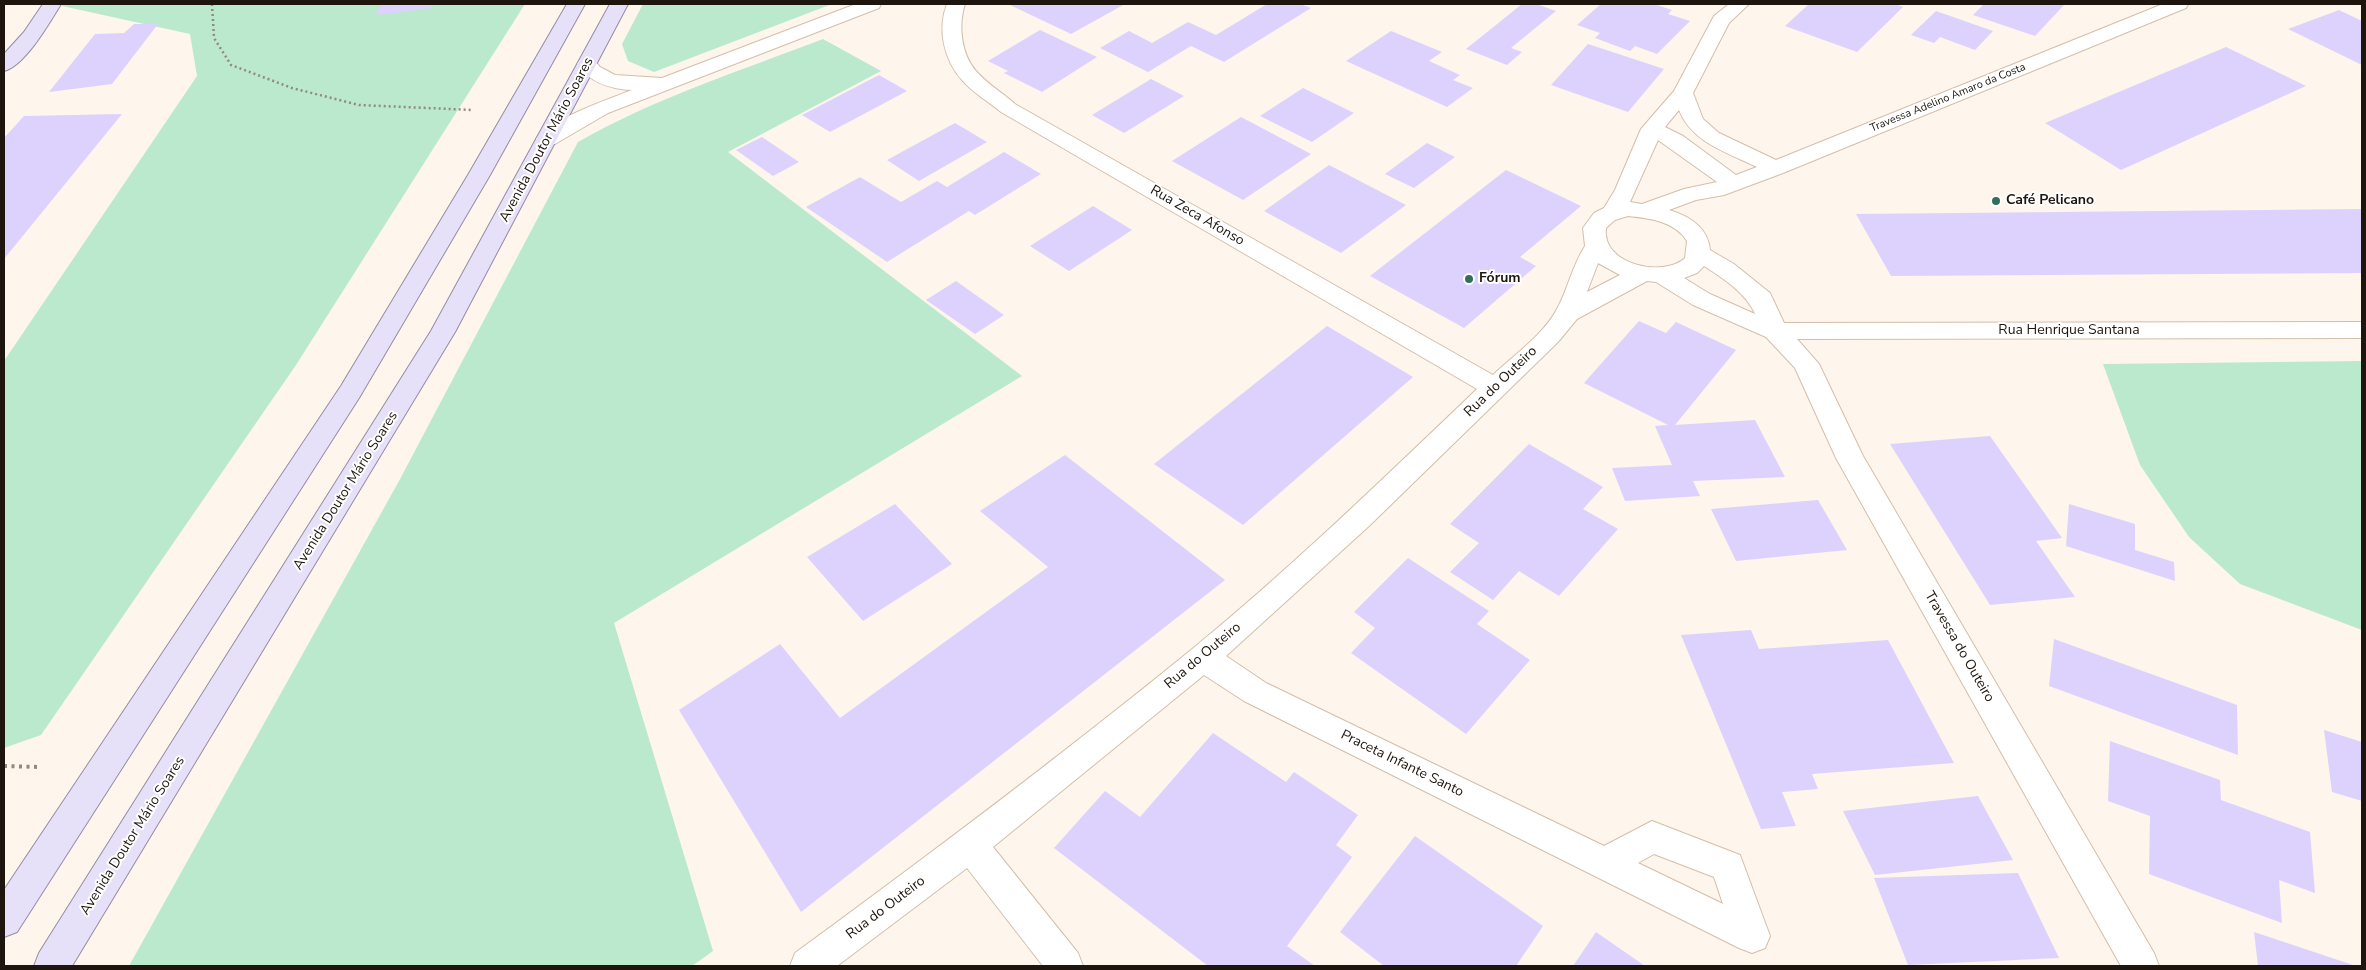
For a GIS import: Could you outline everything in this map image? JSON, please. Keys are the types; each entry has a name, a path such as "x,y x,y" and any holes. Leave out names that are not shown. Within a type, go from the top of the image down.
{"main road":[{"path":"4,65 31,36 52,4"},
{"path":"4,920 350,392 479,175 576,4"},
{"name":"Avenida Doutor Mário Soares","path":"52,966 443,332 619,4"}],"street":[{"path":"548,139 567,126 601,109 872,4"},
{"name":"Rua Zeca Afonso","path":"956,4 953,10 951,40 968,74 1008,108 1495,388"},
{"path":"1652,129 1675,141 1724,187 1703,206 1695,242 1694,262 1684,270 1652,274 1618,266 1605,257 1596,247 1593,236 1594,226 1601,218 1613,212 1626,190 1652,129 1684,93 1721,20 1740,4"},
{"name":"Travessa Adelino Amaro da Costa","path":"1613,212 1646,210 1692,194 1724,187 2179,4"},
{"path":"587,64 592,74 607,79 638,84 668,82"},
{"path":"1684,93 1694,122 1712,137 1775,168"},
{"name":"Travessa Adelino Amaro da Costa","path":"1646,210 1663,214 1679,221 1695,242"},
{"name":"Travessa do Outeiro","path":"1695,242 1760,299 1775,331 1806,364 1850,458 2141,966"},
{"name":"Rua do Outeiro","path":"808,966 970,846 1203,658 1359,518 1549,336 1568,312 1586,263 1596,247"},
{"name":"Rua do Outeiro","path":"1568,312 1652,274"},
{"name":"Travessa do Outeiro","path":"1652,274 1721,310 1775,331"},
{"name":"Rua Henrique Santana","path":"1775,331 2362,330"},
{"name":"Praceta Infante Santo","path":"1203,658 1255,692 1605,863"},
{"path":"970,846 1065,966"}],"path":[{"path":"212,4 214,38 231,65 292,88 359,106 474,110"},
{"path":"4,766 40,767"}],"green space":[{"path":"63,4 525,4 296,365 41,735 4,748 4,361 197,76 190,34 62,6"},
{"path":"643,4 832,4 654,72 628,61 622,44"},
{"path":"823,39 881,71 728,152 1022,376 614,623 713,951 692,966 129,966 399,481 578,142 607,126 667,99"},
{"path":"2362,361 2362,630 2240,584 2189,537 2140,465 2103,364"}],"building":[{"path":"380,4 432,4 431,8 377,15"},
{"path":"1008,4 1125,4 1071,34"},
{"path":"1267,4 1300,4 1311,8 1224,62 1191,46 1148,72 1100,48 1129,31 1152,43 1188,22 1216,35"},
{"path":"1522,4 1536,4 1556,11 1511,48 1522,52 1507,65 1466,49"},
{"path":"1601,4 1654,4 1672,10 1668,14 1690,21 1657,54 1635,46 1630,51 1595,38 1600,33 1577,25"},
{"path":"1809,4 1895,4 1903,7 1857,52 1785,26"},
{"path":"1984,4 2065,4 2035,36 1973,15"},
{"path":"2339,10 2362,21 2362,65 2288,29"},
{"path":"1936,11 1993,31 1975,50 1940,37 1934,43 1911,35"},
{"path":"134,24 158,24 112,84 49,92 95,34 124,33"},
{"path":"1040,30 1097,57 1042,92 1004,73 1008,71 988,61"},
{"path":"1391,31 1442,52 1429,61 1460,75 1453,80 1473,88 1447,107 1346,61"},
{"path":"1588,44 1664,69 1628,112 1551,85"},
{"path":"2226,47 2306,86 2121,170 2045,123"},
{"path":"879,75 907,91 830,132 802,115"},
{"path":"1151,79 1184,96 1124,133 1092,115"},
{"path":"1303,88 1354,113 1312,142 1260,116"},
{"path":"122,114 4,259 4,138 24,116"},
{"path":"1241,117 1311,154 1243,200 1172,161"},
{"path":"955,123 987,142 919,181 887,160"},
{"path":"762,137 799,162 773,176 736,150"},
{"path":"1427,143 1455,157 1414,188 1385,174"},
{"path":"1004,152 1041,174 975,215 969,211 887,262 806,207 860,177 901,202 937,181 947,187"},
{"path":"1329,165 1406,205 1341,253 1264,211"},
{"path":"1506,170 1581,206 1520,257 1536,266 1464,328 1370,276"},
{"path":"1093,206 1132,230 1069,271 1030,246"},
{"path":"2362,209 2362,273 1891,276 1856,214"},
{"path":"956,281 1004,315 975,334 926,300"},
{"path":"1639,321 1666,333 1676,322 1736,350 1675,425 1755,420 1785,477 1693,481 1700,496 1625,501 1612,468 1672,465 1655,426 1668,425 1584,383"},
{"path":"1327,326 1413,377 1243,525 1154,464"},
{"path":"1990,436 2062,538 2036,541 2075,597 1990,605 1890,444"},
{"path":"1529,444 1603,487 1583,509 1618,529 1559,596 1519,571 1493,600 1450,572 1479,543 1450,524"},
{"path":"1065,455 1225,580 801,912 679,710 780,644 840,718 1048,567 980,511"},
{"path":"1818,500 1847,550 1736,561 1711,509"},
{"path":"895,504 952,564 863,621 807,557"},
{"path":"2069,504 2135,524 2135,550 2174,562 2175,581 2066,546"},
{"path":"1408,558 1489,611 1477,624 1530,660 1466,734 1351,653 1375,628 1354,612"},
{"path":"1751,630 1759,649 1888,640 1954,763 1812,774 1818,789 1782,792 1796,826 1761,829 1681,635"},
{"path":"2054,639 2237,705 2238,755 2049,686"},
{"path":"2324,730 2362,742 2362,801 2332,792"},
{"path":"1213,733 1286,782 1294,772 1358,815 1336,845 1352,857 1287,946 1315,966 1208,966 1054,848 1105,791 1140,817"},
{"path":"2110,741 2220,780 2221,800 2310,832 2315,893 2279,880 2282,923 2149,874 2150,816 2108,801"},
{"path":"1978,796 2013,860 1875,875 1843,811"},
{"path":"1415,836 1543,926 1516,966 1384,966 1340,932"},
{"path":"2018,873 2059,958 1908,965 1874,878"},
{"path":"1596,932 1645,966 1573,966"},
{"path":"2254,932 2356,966 2258,966"}],"place":[{"name":"Café Pelicano","path":"1996,201"},
{"name":"Fórum","path":"1469,279"}]}
